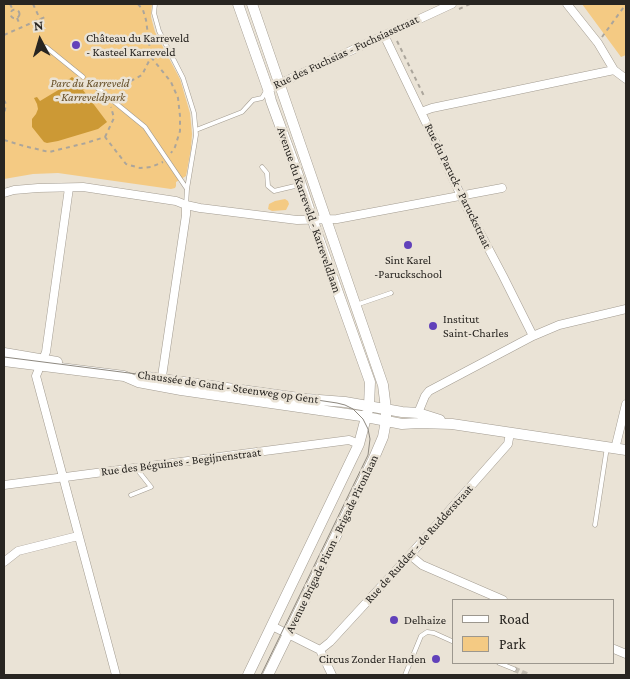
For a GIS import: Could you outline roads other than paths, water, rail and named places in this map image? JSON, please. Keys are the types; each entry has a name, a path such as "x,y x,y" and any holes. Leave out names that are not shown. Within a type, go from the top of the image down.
{"street":[{"name":"Avenue du Karreveld - Karreveldlaan","path":"238,4 370,382 367,417"},
{"name":"Avenue du Karreveld - Karreveldlaan","path":"252,4 383,385 386,410"},
{"name":"Rue des Fuchsias - Fuchsiasstraat","path":"268,88 452,4"},
{"path":"567,4 598,43 614,70 626,79"},
{"name":"Rue du Paruck - Paruckstraat","path":"384,35 462,196 533,336"},
{"path":"421,112 432,108 614,70"},
{"path":"4,193 14,190 38,188 83,187 176,201 200,208 297,220 313,220 337,219 502,188"},
{"path":"70,188 46,352 36,376 116,675"},
{"path":"162,382 186,205"},
{"path":"418,413 429,391 533,336 559,325 626,309"},
{"name":"Chaussée de Gand - Steenweg op Gent","path":"4,353 42,363"},
{"name":"Chaussée de Gand - Steenweg op Gent","path":"4,361 125,371 162,382 402,424 452,424 626,450"},
{"name":"Chaussée de Gand - Steenweg op Gent","path":"162,382 345,402 386,410 418,413 452,424"},
{"path":"611,448 626,404"},
{"name":"Avenue Brigade Piron - Brigade Pironlaan","path":"268,675 374,458 383,436 386,410"},
{"name":"Avenue Brigade Piron - Brigade Pironlaan","path":"248,675 359,444 367,417"},
{"name":"Rue de Rudder - de Rudderstraat","path":"320,650 330,642 410,555 508,444 510,433"},
{"name":"Rue des Béguines - Begijnenstraat","path":"4,485 349,440 359,444"},
{"path":"4,562 18,551 78,536"},
{"path":"410,555 422,565 501,599"},
{"path":"272,626 320,650 332,675"}],"lane":[{"path":"155,4 154,13 159,31 183,78 194,112 196,130 186,205"},
{"path":"46,47 83,77"},
{"path":"90,82 145,127 187,189"},
{"path":"196,130 242,112 253,100 262,98 268,88"},
{"path":"262,167 267,172 268,186 274,191 301,184"},
{"path":"356,305 391,293"},
{"path":"595,525 611,448"},
{"path":"131,495 151,487 136,468"},
{"path":"405,675 421,636 427,632 434,633 452,641"},
{"path":"502,664 514,669"}],"tunnel":[{"path":"514,669 527,675"}],"tram line":[{"path":"4,357 176,379 337,403 353,409 363,419 370,439 368,455 261,675"}],"place":[{"name":"Château du Karreveld - Kasteel Karreveld","path":"76,45"},
{"name":"Sint Karel -Paruckschool","path":"408,245"},
{"name":"Institut Saint-Charles","path":"433,326"},
{"name":"Delhaize","path":"394,620"},
{"name":"Circus Zonder Handen","path":"436,659"}],"park label":[{"name":"Parc du Karreveld - Karreveldpark","path":"90,90"}]}
